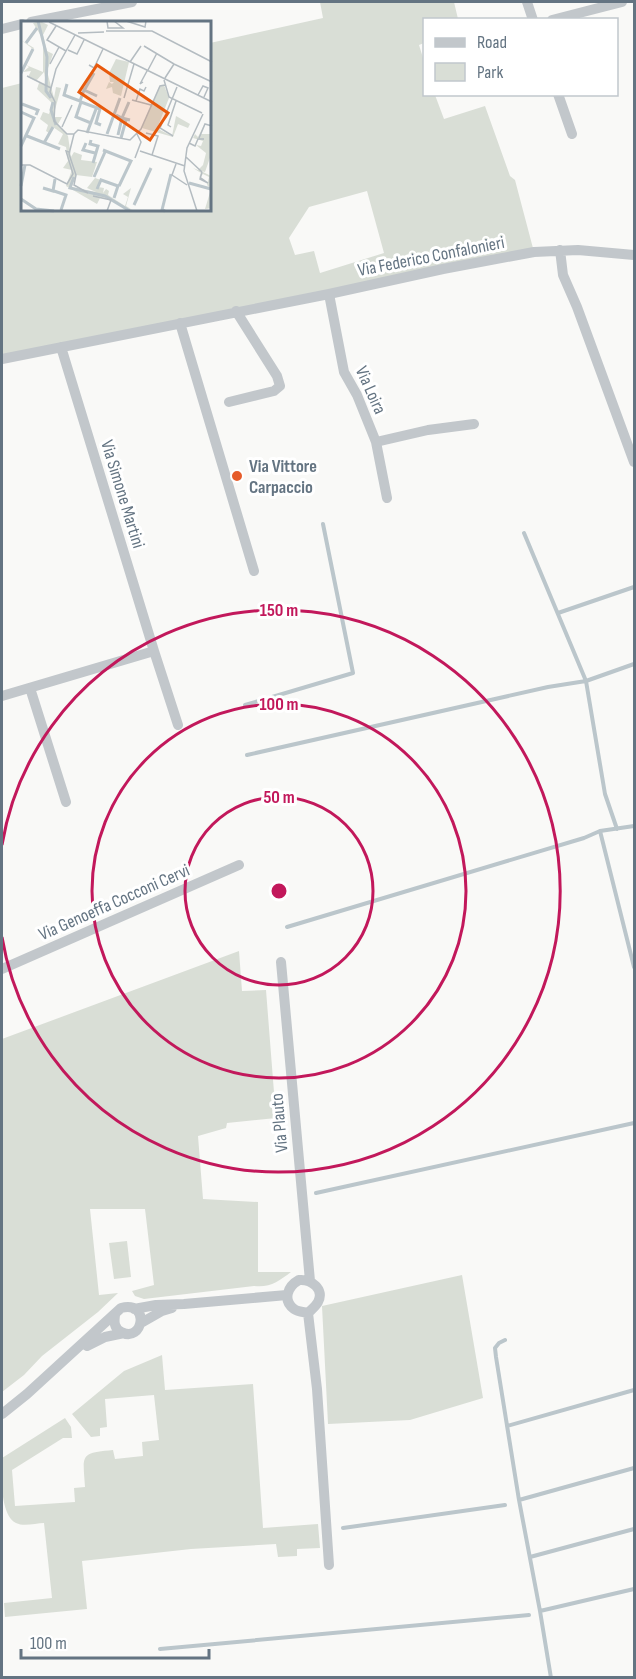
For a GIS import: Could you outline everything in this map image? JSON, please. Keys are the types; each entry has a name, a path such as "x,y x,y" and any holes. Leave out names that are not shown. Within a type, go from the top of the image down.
{"street":[{"path":"36,21 132,2"},
{"path":"527,2 532,18"},
{"path":"560,18 622,2"},
{"path":"2,29 21,24"},
{"path":"559,96 572,134"},
{"path":"560,250 563,274 634,462"},
{"name":"Via Federico Confalonieri","path":"2,359 534,252 596,251 634,255"},
{"name":"Via Loira","path":"329,294 344,372 357,395 376,442 387,498"},
{"path":"229,402 274,391 280,386 277,376 236,311"},
{"path":"180,323 254,571"},
{"name":"Via Simone Martini","path":"61,347 153,651 178,725"},
{"path":"376,442 428,430 474,424"},
{"path":"2,696 153,651"},
{"path":"30,688 66,802"},
{"name":"Via Genoeffa Cocconi Cervi","path":"2,969 239,865"},
{"name":"Via Plauto","path":"280,962 310,1281 318,1290 320,1298 318,1304 308,1313 317,1389 329,1565"},
{"path":"308,1313 292,1308 287,1295 296,1281 310,1281"},
{"path":"2,1414 74,1353 121,1308 287,1295"},
{"path":"74,1353 95,1341 132,1333 141,1323 162,1311 183,1304"},
{"path":"134,1308 140,1315 141,1323"},
{"path":"115,1315 114,1324 124,1333"}],"green space":[{"path":"320,2 454,2 458,18 423,18 423,43 419,45 423,58 423,96 435,96 444,119 485,106 510,176 515,180 534,252 2,359 2,88 21,83 21,212 212,212 212,43 323,18","holes":["367,191 384,253 320,273 314,251 295,255 289,238 309,207"]},
{"path":"239,951 242,991 266,990 276,1118 227,1123 226,1128 198,1136 203,1199 258,1202 258,1272 291,1272 265,1286 144,1299 135,1296 132,1291 154,1285 145,1209 90,1209 99,1295 118,1293 2,1392 2,1039"},
{"path":"127,1241 131,1277 114,1279 109,1243"},
{"path":"462,1275 483,1398 410,1420 328,1424 322,1306"},
{"path":"162,1355 165,1390 253,1384 263,1528 318,1524 320,1548 297,1549 297,1556 278,1557 276,1544 191,1549 82,1561 87,1609 5,1617 4,1603 52,1598 44,1523 23,1525 11,1519 4,1504 2,1458 65,1418 71,1427 72,1438 63,1438 12,1470 15,1506 75,1502 74,1488 85,1487 84,1462 89,1455 113,1450 115,1459 143,1456 142,1442 159,1440 154,1395 105,1399 107,1427 100,1428 100,1436 91,1437 72,1414 124,1371"}],"waterway":[{"path":"245,705 353,673 323,524"},
{"path":"524,533 586,681 634,664"},
{"path":"558,613 634,587"},
{"path":"247,755 548,687 586,681 605,794 617,829"},
{"path":"287,927 584,838 600,831 634,826"},
{"path":"600,831 634,967"},
{"path":"316,1193 634,1123"},
{"path":"505,1340 495,1348 496,1357 540,1611 634,1589"},
{"path":"507,1426 634,1390"},
{"path":"519,1500 634,1468"},
{"path":"343,1528 505,1505"},
{"path":"530,1557 634,1529"},
{"path":"540,1611 551,1678"},
{"path":"160,1649 529,1615"}],"place":[{"name":"Via Vittore Carpaccio","path":"237,476"}]}
